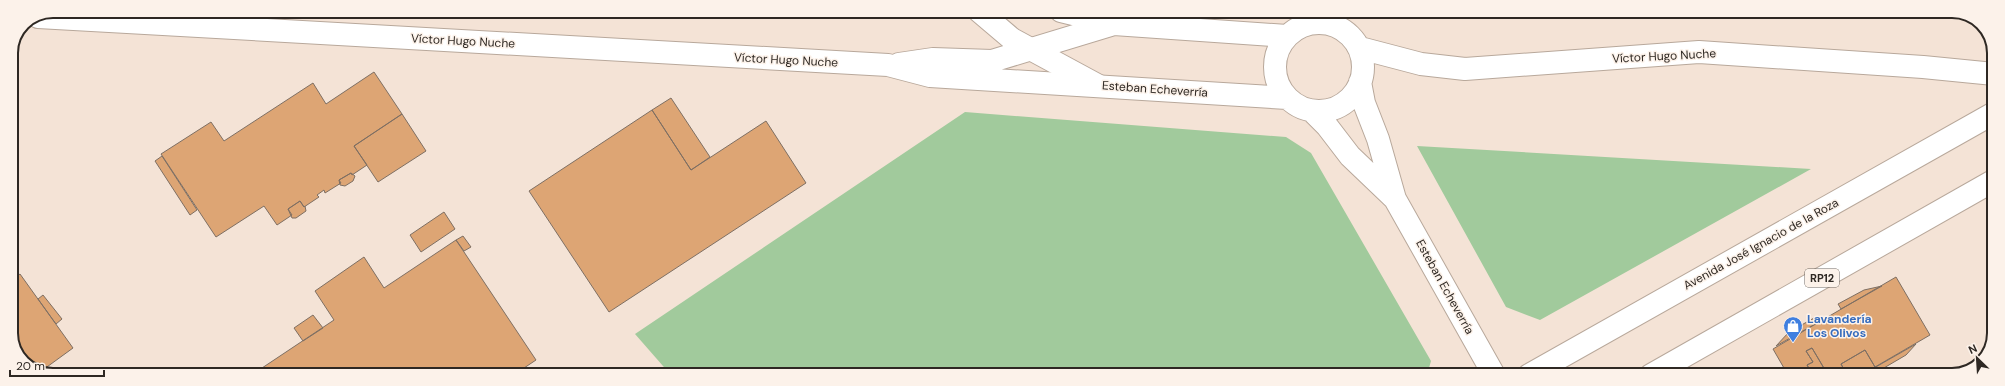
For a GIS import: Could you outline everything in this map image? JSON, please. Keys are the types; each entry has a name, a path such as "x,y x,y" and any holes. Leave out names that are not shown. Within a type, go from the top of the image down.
{"street":[{"name":"Víctor Hugo Nuche","path":"55,18 888,66 930,76 1098,86"},
{"name":"Esteban Echeverría","path":"987,18 1006,34 1032,50 1098,86 1287,98"},
{"path":"1090,18 1114,24 1287,36"},
{"path":"1319,22 1335,25 1349,33 1360,48 1364,62 1360,82 1355,94 1343,105 1328,111 1312,111 1295,105 1287,98 1276,80 1274,63 1279,47 1287,36 1302,25 1319,22"},
{"path":"1032,50 1114,24"},
{"name":"Víctor Hugo Nuche","path":"1360,48 1421,64 1465,69 1699,52 1916,66 1987,73"},
{"name":"Víctor Hugo Nuche","path":"888,66 933,59 992,61 1032,50"},
{"name":"Esteban Echeverría","path":"1360,82 1364,103 1378,139 1395,198 1490,368"},
{"name":"Esteban Echeverría","path":"1312,111 1327,126 1350,156 1395,198"},
{"name":"Avenida José Ignacio de la Roza","path":"1541,368 1987,117"},
{"name":"RP12","path":"1663,368 1987,185"}],"green space":[{"path":"965,112 1286,137 1311,153 1431,361 1429,368 665,368 635,334"},
{"path":"1417,146 1811,169 1540,320 1506,307"}],"building":[{"path":"374,72 402,114 354,146 367,165 352,175 351,173 339,180 341,183 325,193 324,190 317,195 319,197 304,207 300,201 288,209 292,215 277,225 264,206 216,237 161,154 211,122 224,141 313,83 326,104"},
{"path":"671,98 710,157 691,170 652,110"},
{"path":"652,110 691,170 766,121 806,183 609,312 529,191"},
{"path":"402,114 426,151 378,182 354,146"},
{"path":"162,156 197,210 190,215 155,161"},
{"path":"351,173 355,176 353,181 345,186 340,185 339,180"},
{"path":"300,201 304,207 305,206 306,211 296,218 292,218 288,209"},
{"path":"444,212 455,229 421,252 410,235"},
{"path":"463,236 471,247 464,251 456,240"},
{"path":"456,240 536,360 524,368 262,368 334,320 315,291 364,257 384,288"},
{"path":"20,274 73,348 47,367 35,363 30,359 24,352 19,340 18,276"},
{"path":"1896,277 1930,335 1875,367 1865,350 1841,364 1843,368 1824,368 1812,348 1806,351 1813,362 1807,365 1809,368 1784,368 1773,349"},
{"path":"1882,286 1841,309 1838,304 1864,290"},
{"path":"43,295 62,319 56,324 38,299"},
{"path":"313,315 323,328 303,341 294,328"},
{"path":"1814,318 1817,323 1776,346 1789,332"},
{"path":"1916,344 1906,355 1884,368 1874,368"},
{"path":"1812,348 1824,368 1809,368 1807,365 1813,362 1806,351"},
{"path":"1865,350 1875,367 1843,368 1841,364"}],"place":[{"name":"Lavandería Los Olivos","path":"1793,343"}]}
